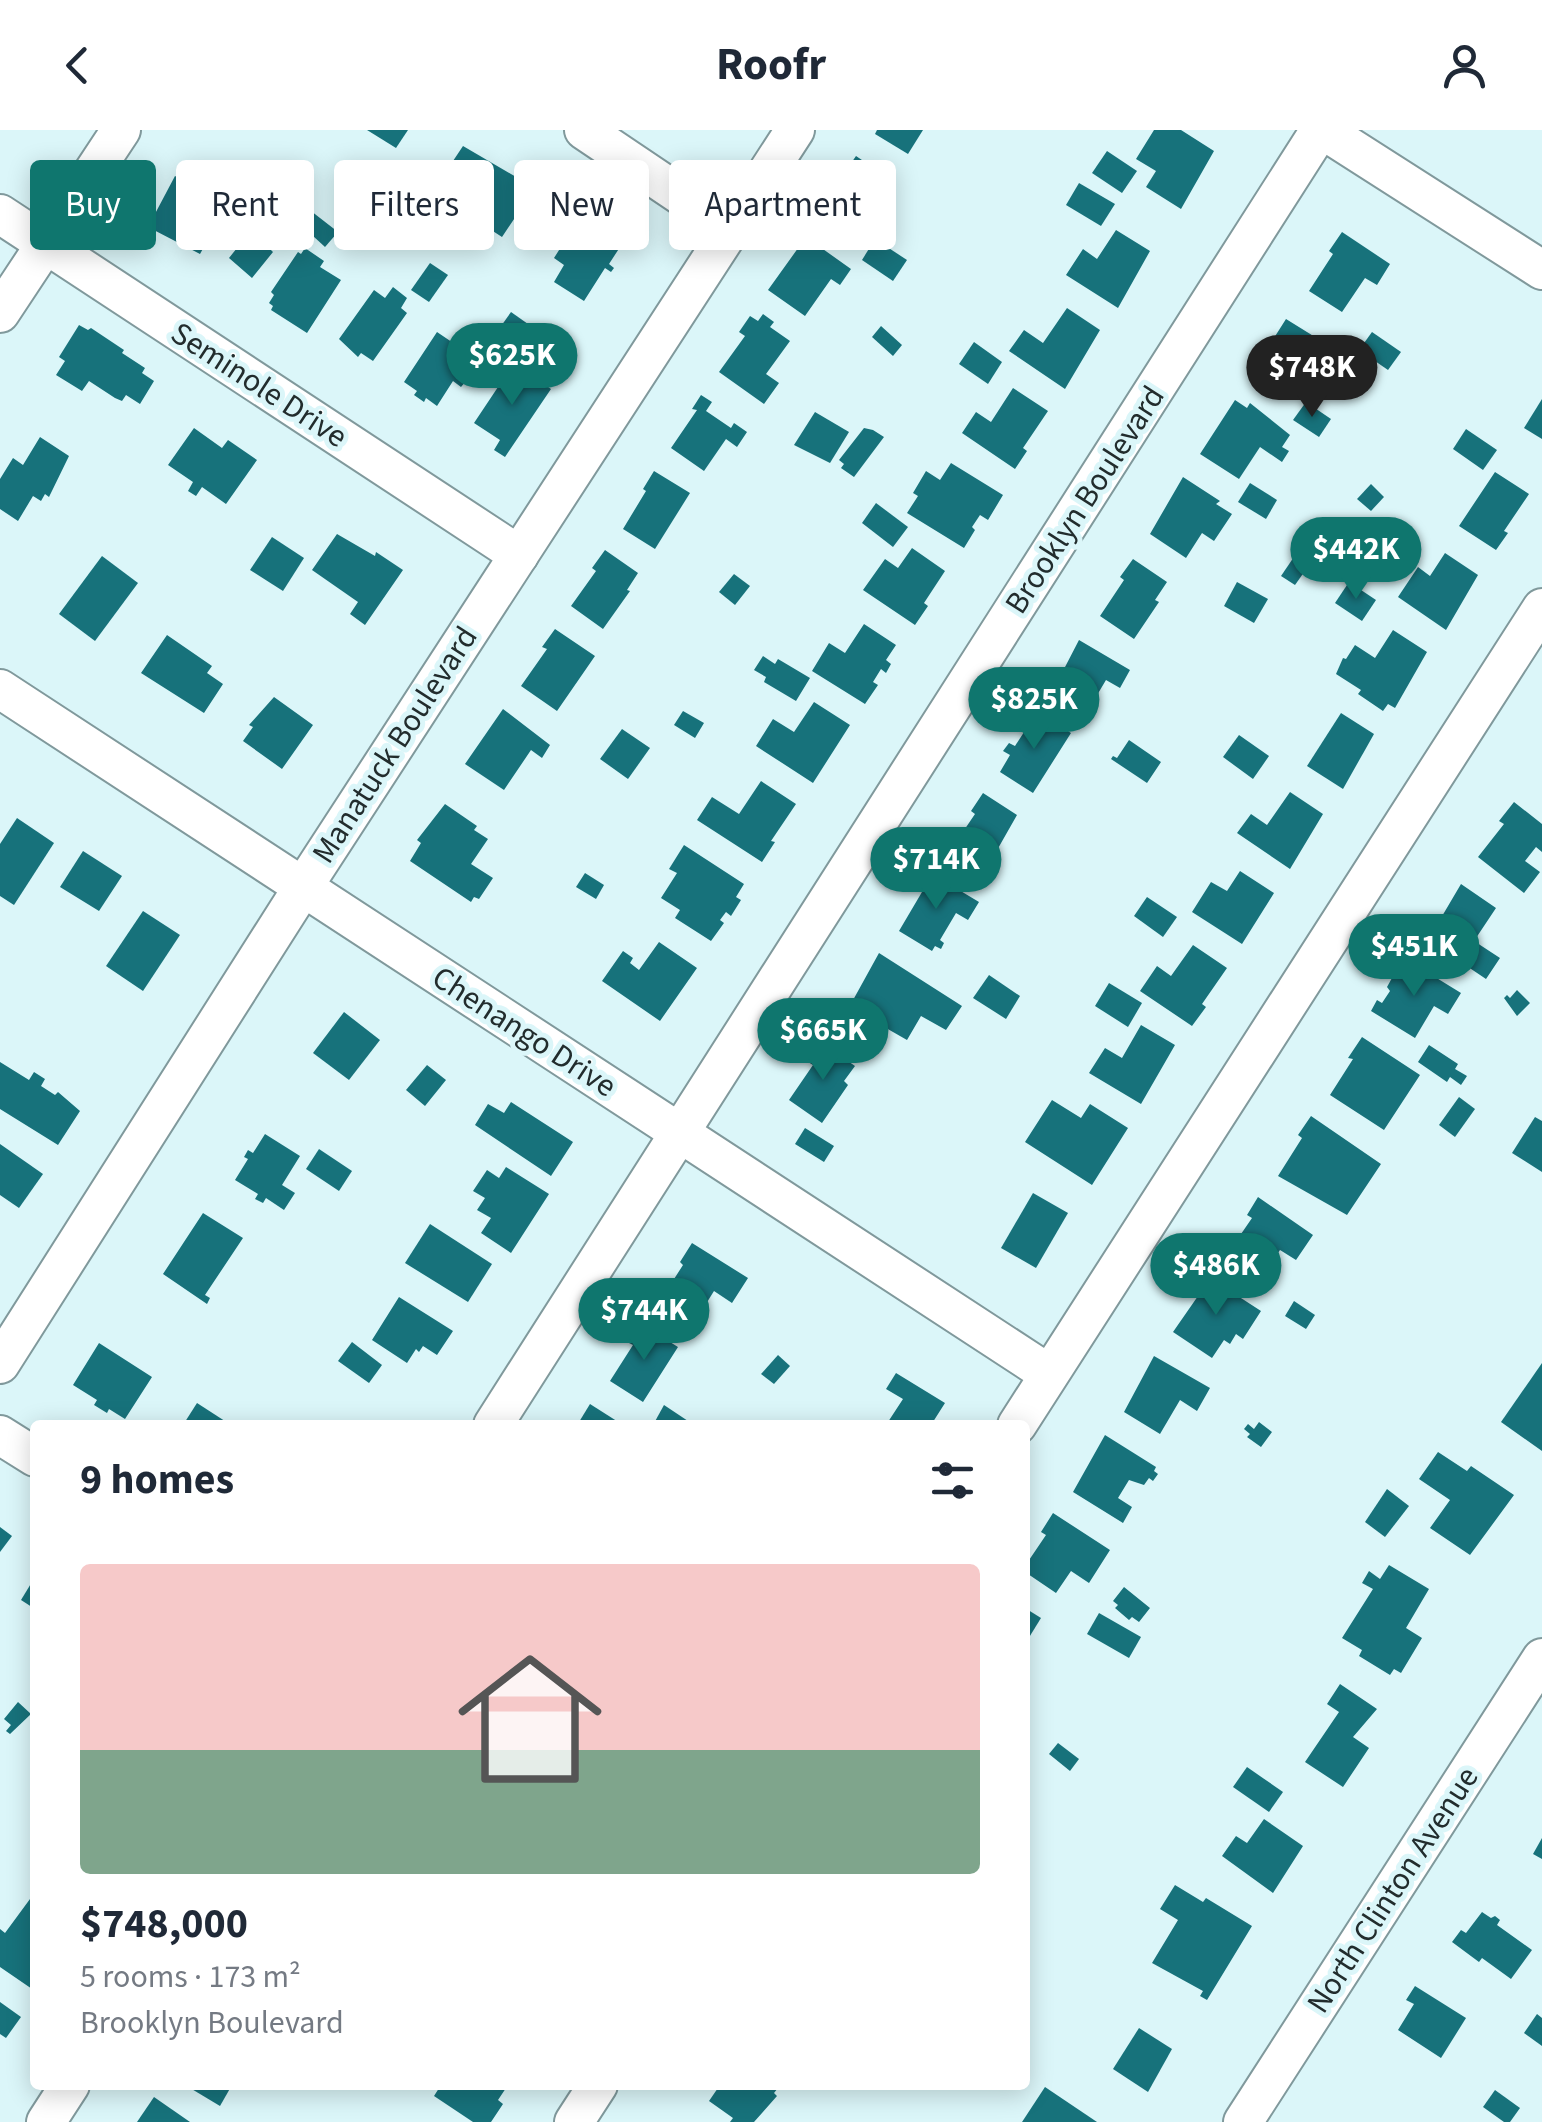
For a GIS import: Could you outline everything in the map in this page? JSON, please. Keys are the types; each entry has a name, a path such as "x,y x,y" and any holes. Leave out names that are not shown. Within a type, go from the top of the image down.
{"street":[{"path":"102,160 122,130"},
{"path":"584,130 669,187"},
{"name":"Manatuck Boulevard","path":"776,160 795,130"},
{"path":"1322,130 1542,270"},
{"name":"Brooklyn Boulevard","path":"496,1420 1322,130"},
{"name":"Seminole Drive","path":"0,214 30,234"},
{"path":"0,313 42,250"},
{"name":"Seminole Drive","path":"55,250 519,556"},
{"name":"Manatuck Boulevard","path":"0,1364 303,887 718,250"},
{"path":"1020,1420 1542,608"},
{"name":"Chenango Drive","path":"0,689 1049,1374"},
{"path":"0,1435 30,1454"},
{"name":"North Clinton Avenue","path":"1243,2122 1542,1658"},
{"path":"46,2122 67,2090"},
{"path":"574,2122 595,2090"}],"building":[{"path":"367,130 408,130 396,148"},
{"path":"877,130 923,130 908,154 875,134"},
{"path":"1154,130 1181,130 1214,151 1181,209 1146,187 1156,171 1136,159"},
{"path":"463,146 487,160 454,160"},
{"path":"1107,151 1137,171 1122,193 1092,173"},
{"path":"494,164 514,176 514,219 502,237 494,232"},
{"path":"176,177 176,242 156,231 156,212"},
{"path":"1079,183 1115,204 1101,226 1066,205"},
{"path":"314,213 334,229 334,237 325,247 314,237"},
{"path":"1116,230 1150,251 1118,308 1066,275 1083,249 1097,259"},
{"path":"1342,232 1390,264 1377,285 1365,278 1342,312 1309,291"},
{"path":"235,250 273,252 252,278 229,258"},
{"path":"308,250 324,261 320,267 341,280 307,333 271,310 273,306 269,303 274,295 271,292 298,252"},
{"path":"559,250 618,250 609,264 614,268 611,272 605,268 584,301 554,282 564,265 554,258"},
{"path":"797,250 824,250 851,269 840,285 831,279 805,316 768,290"},
{"path":"868,250 892,250 907,260 893,281 862,260"},
{"path":"430,263 448,275 429,302 411,290"},
{"path":"393,287 407,298 401,308 407,313 373,361 361,353 358,357 339,339 374,290 385,298"},
{"path":"1067,308 1100,330 1065,389 1009,351 1024,330 1043,343"},
{"path":"511,312 528,324 506,355 489,343"},
{"path":"763,314 774,322 770,327 790,341 766,374 779,383 764,404 719,372 745,336 739,332 750,316 758,321"},
{"path":"1286,319 1336,350 1306,398 1293,390 1288,398 1251,374"},
{"path":"79,325 91,328 145,368 142,373 154,381 140,404 126,395 122,401 115,398 89,381 82,391 56,375 65,361 59,357"},
{"path":"881,326 902,345 893,356 872,337"},
{"path":"437,332 471,355 457,375 466,381 461,387 453,381 437,406 414,395 417,391 404,382"},
{"path":"1372,332 1401,352 1388,370 1359,350"},
{"path":"974,342 1002,362 988,384 959,364"},
{"path":"514,363 551,389 505,457 494,450 500,440 474,423"},
{"path":"1013,388 1048,411 1023,448 1027,451 1015,469 962,433 976,412 991,422"},
{"path":"701,395 712,402 706,411 731,428 734,423 747,432 737,447 726,439 704,471 671,448 697,410 692,409"},
{"path":"1542,399 1542,439 1524,428"},
{"path":"1235,400 1247,408 1250,403 1290,435 1282,447 1289,451 1282,462 1260,447 1239,479 1200,454"},
{"path":"1306,402 1331,419 1319,437 1293,420"},
{"path":"815,412 849,432 830,463 794,445"},
{"path":"194,428 222,448 228,440 257,460 226,504 202,487 196,496 188,491 193,482 168,465"},
{"path":"864,428 884,437 854,477 841,468 844,464 839,460"},
{"path":"1466,429 1497,450 1483,470 1453,449"},
{"path":"40,437 69,456 49,497 45,494 41,501 33,496 18,521 0,509 0,479 13,458 23,465"},
{"path":"951,463 1003,495 988,520 980,515 964,548 907,513 918,496 913,493 926,471 940,480"},
{"path":"654,471 690,493 655,549 623,529"},
{"path":"1495,472 1529,494 1496,550 1459,526"},
{"path":"1183,477 1220,501 1216,504 1232,514 1214,541 1202,533 1186,558 1150,534"},
{"path":"1250,483 1277,500 1266,519 1238,502"},
{"path":"1371,484 1384,497 1371,511 1357,499"},
{"path":"876,503 908,527 893,547 862,523"},
{"path":"337,534 403,570 365,625 350,614 358,602 312,570"},
{"path":"272,537 304,558 283,591 250,570"},
{"path":"912,548 945,571 915,625 863,590 885,559 898,568"},
{"path":"605,550 638,573 603,629 571,606 596,571 592,568"},
{"path":"1298,551 1312,561 1295,585 1281,576"},
{"path":"1445,553 1478,575 1446,630 1398,597 1418,567 1430,576"},
{"path":"102,556 138,583 95,641 59,614"},
{"path":"1133,559 1167,582 1155,600 1159,602 1134,639 1100,616"},
{"path":"734,574 750,586 735,605 719,592"},
{"path":"1237,582 1268,599 1254,623 1224,606"},
{"path":"1349,582 1376,600 1362,621 1335,603"},
{"path":"864,624 896,645 886,660 891,664 886,673 881,669 873,682 878,685 865,704 812,671 829,643 845,653"},
{"path":"555,629 595,656 557,711 521,686 547,649 542,647"},
{"path":"1393,630 1427,652 1395,708 1388,704 1383,711 1336,674 1355,645 1375,658"},
{"path":"167,635 212,666 207,673 223,684 204,713 141,673"},
{"path":"1079,640 1130,670 1120,688 1106,680 1084,717 1050,696"},
{"path":"763,656 775,664 778,659 810,678 796,701 764,682 766,677 754,670"},
{"path":"274,697 313,725 282,769 243,741 253,727 249,725"},
{"path":"814,702 850,725 813,783 756,746 773,719 794,732"},
{"path":"503,709 550,745 542,758 531,750 504,790 465,764"},
{"path":"683,711 704,723 695,738 674,725"},
{"path":"1037,712 1071,733 1033,793 1000,772 1010,755 1003,751 1009,743 1015,746"},
{"path":"1341,713 1374,734 1343,789 1307,766"},
{"path":"622,729 650,748 628,779 600,759"},
{"path":"1239,735 1269,756 1253,779 1223,757"},
{"path":"1129,740 1161,762 1147,783 1111,759 1117,758"},
{"path":"761,781 796,804 762,862 697,820 712,797 739,814"},
{"path":"1290,792 1323,814 1290,869 1237,833 1251,814 1267,825"},
{"path":"983,793 1017,815 984,873 950,851 975,814 971,811"},
{"path":"1514,802 1542,824 1542,852 1536,847 1525,861 1540,872 1524,893 1478,857 1504,824 1499,821"},
{"path":"445,804 477,826 474,830 488,839 471,864 493,878 479,899 474,897 471,902 410,861 421,843 417,840"},
{"path":"17,818 54,843 14,905 0,896 0,844"},
{"path":"684,845 744,884 736,897 741,900 731,916 726,912 720,920 724,923 711,941 675,918 680,910 661,898 677,873 669,869"},
{"path":"83,851 122,876 99,911 60,887"},
{"path":"1240,871 1274,893 1242,944 1192,912 1211,882 1227,891"},
{"path":"929,872 979,902 968,920 956,913 940,940 944,943 941,949 935,946 932,951 899,931"},
{"path":"585,873 604,885 596,899 576,887"},
{"path":"1461,884 1496,908 1474,941 1500,958 1486,979 1428,940"},
{"path":"1147,897 1177,917 1163,937 1134,916"},
{"path":"143,911 180,935 143,991 106,966"},
{"path":"659,942 697,968 660,1021 602,981 623,951 633,958 630,963 639,970"},
{"path":"1193,945 1227,968 1192,1026 1140,991 1157,966 1171,976"},
{"path":"879,953 962,1006 946,1030 921,1016 907,1040 886,1028 883,1032 847,1011"},
{"path":"1409,961 1461,993 1448,1014 1434,1006 1415,1038 1371,1011 1377,1000 1382,1003 1390,991 1387,987 1398,976 1394,974 1400,964 1406,967"},
{"path":"989,975 1020,996 1006,1019 973,998"},
{"path":"1109,983 1142,1003 1128,1027 1095,1006"},
{"path":"1517,990 1530,1003 1517,1016 1504,998 1510,998"},
{"path":"344,1012 380,1040 349,1080 313,1053"},
{"path":"1141,1025 1175,1045 1141,1104 1089,1073 1105,1048 1122,1058"},
{"path":"1362,1037 1420,1075 1384,1130 1330,1095"},
{"path":"822,1043 855,1066 844,1081 848,1085 822,1123 789,1100 813,1065 808,1062"},
{"path":"1429,1045 1458,1064 1455,1069 1467,1076 1461,1085 1450,1077 1447,1082 1418,1062"},
{"path":"0,1062 29,1080 34,1072 45,1079 41,1086 55,1095 58,1092 80,1111 58,1145 0,1109"},
{"path":"427,1065 446,1080 425,1106 406,1090"},
{"path":"1459,1097 1475,1109 1455,1137 1439,1125"},
{"path":"1052,1100 1081,1118 1090,1104 1128,1128 1092,1185 1025,1142"},
{"path":"511,1102 573,1142 551,1176 475,1125 488,1104 504,1113"},
{"path":"1311,1116 1381,1164 1347,1215 1278,1176"},
{"path":"1535,1117 1542,1121 1542,1172 1512,1153"},
{"path":"805,1128 834,1146 824,1162 795,1144"},
{"path":"265,1134 300,1156 282,1185 295,1193 284,1210 266,1198 263,1203 255,1199 258,1194 235,1180 248,1159 244,1157 248,1150 253,1153"},
{"path":"0,1144 43,1174 19,1208 0,1195"},
{"path":"319,1149 352,1171 339,1191 306,1169"},
{"path":"506,1167 549,1194 511,1253 481,1233 491,1218 477,1210 485,1198 473,1191 487,1170 499,1178"},
{"path":"1033,1193 1068,1213 1036,1268 1001,1248"},
{"path":"1258,1197 1313,1235 1296,1260 1280,1250 1262,1276 1228,1253 1252,1218 1247,1215"},
{"path":"203,1213 243,1238 205,1295 210,1298 207,1304 163,1274"},
{"path":"430,1224 492,1264 468,1302 405,1263"},
{"path":"692,1243 748,1278 732,1303 714,1291 694,1323 660,1301"},
{"path":"1207,1276 1261,1311 1243,1339 1236,1334 1230,1344 1224,1340 1212,1358 1173,1332"},
{"path":"399,1297 453,1331 437,1355 423,1346 419,1352 416,1349 407,1363 372,1340"},
{"path":"1294,1301 1315,1315 1306,1329 1285,1316"},
{"path":"641,1324 678,1347 643,1402 610,1381 633,1345 629,1343"},
{"path":"352,1342 382,1365 369,1383 338,1361"},
{"path":"99,1343 152,1377 125,1419 94,1405 97,1400 73,1385"},
{"path":"778,1355 790,1366 774,1384 761,1374"},
{"path":"1154,1356 1210,1388 1197,1411 1180,1400 1160,1434 1124,1412"},
{"path":"1542,1363 1542,1451 1501,1422"},
{"path":"896,1373 945,1403 934,1420 889,1420 903,1399 886,1389"},
{"path":"197,1403 223,1420 186,1420"},
{"path":"590,1404 615,1420 580,1420"},
{"path":"664,1405 686,1420 656,1420"},
{"path":"1259,1422 1272,1432 1261,1447 1247,1437 1250,1434 1244,1429 1248,1424 1254,1429"},
{"path":"1105,1435 1156,1467 1154,1471 1158,1474 1144,1485 1129,1480 1118,1498 1132,1507 1123,1523 1073,1492"},
{"path":"1438,1452 1467,1471 1471,1466 1514,1495 1470,1555 1430,1528 1450,1500 1419,1479"},
{"path":"1387,1489 1409,1506 1385,1537 1365,1522"},
{"path":"1053,1513 1110,1550 1089,1583 1071,1571 1056,1593 1030,1575 1030,1559 1046,1535 1041,1532"},
{"path":"0,1527 12,1536 0,1552"},
{"path":"1389,1565 1429,1589 1406,1628 1422,1638 1401,1673 1394,1669 1390,1675 1359,1656 1362,1650 1342,1638 1373,1589 1362,1583 1369,1571 1380,1579"},
{"path":"30,1585 30,1606 21,1600"},
{"path":"1124,1587 1150,1608 1139,1622 1132,1617 1129,1620 1115,1608 1118,1605 1113,1601"},
{"path":"1030,1611 1041,1618 1030,1636"},
{"path":"1099,1613 1141,1637 1129,1658 1087,1634"},
{"path":"1340,1684 1377,1709 1353,1737 1369,1748 1343,1787 1305,1762 1339,1712 1327,1704"},
{"path":"18,1702 30,1713 10,1734 6,1731 11,1725 4,1719"},
{"path":"1058,1743 1079,1759 1070,1771 1049,1754"},
{"path":"1247,1767 1283,1792 1269,1812 1233,1787"},
{"path":"1264,1819 1303,1846 1273,1893 1222,1856 1236,1836 1247,1843"},
{"path":"1542,1838 1542,1859 1533,1854"},
{"path":"1175,1885 1203,1902 1206,1898 1252,1926 1207,2000 1200,1996 1203,1991 1152,1963 1178,1920 1160,1909"},
{"path":"30,1899 30,1988 0,1967 0,1929 5,1933"},
{"path":"1482,1912 1491,1918 1495,1916 1500,1920 1497,1925 1532,1950 1511,1979 1452,1942 1461,1930 1466,1933"},
{"path":"1415,1986 1466,2018 1441,2058 1398,2030 1414,2004 1406,2000"},
{"path":"0,2002 21,2017 6,2038 0,2034"},
{"path":"1537,2014 1542,2018 1542,2046 1524,2033"},
{"path":"1139,2028 1172,2049 1148,2092 1113,2069"},
{"path":"1045,2087 1097,2122 1022,2122"},
{"path":"193,2090 229,2090 220,2106"},
{"path":"438,2090 505,2090 498,2100 503,2104 491,2122 473,2122 434,2096"},
{"path":"717,2090 776,2090 777,2096 754,2122 730,2122 733,2118 709,2101"},
{"path":"1495,2090 1520,2108 1510,2122 1483,2107"},
{"path":"154,2097 190,2122 137,2122"}]}
